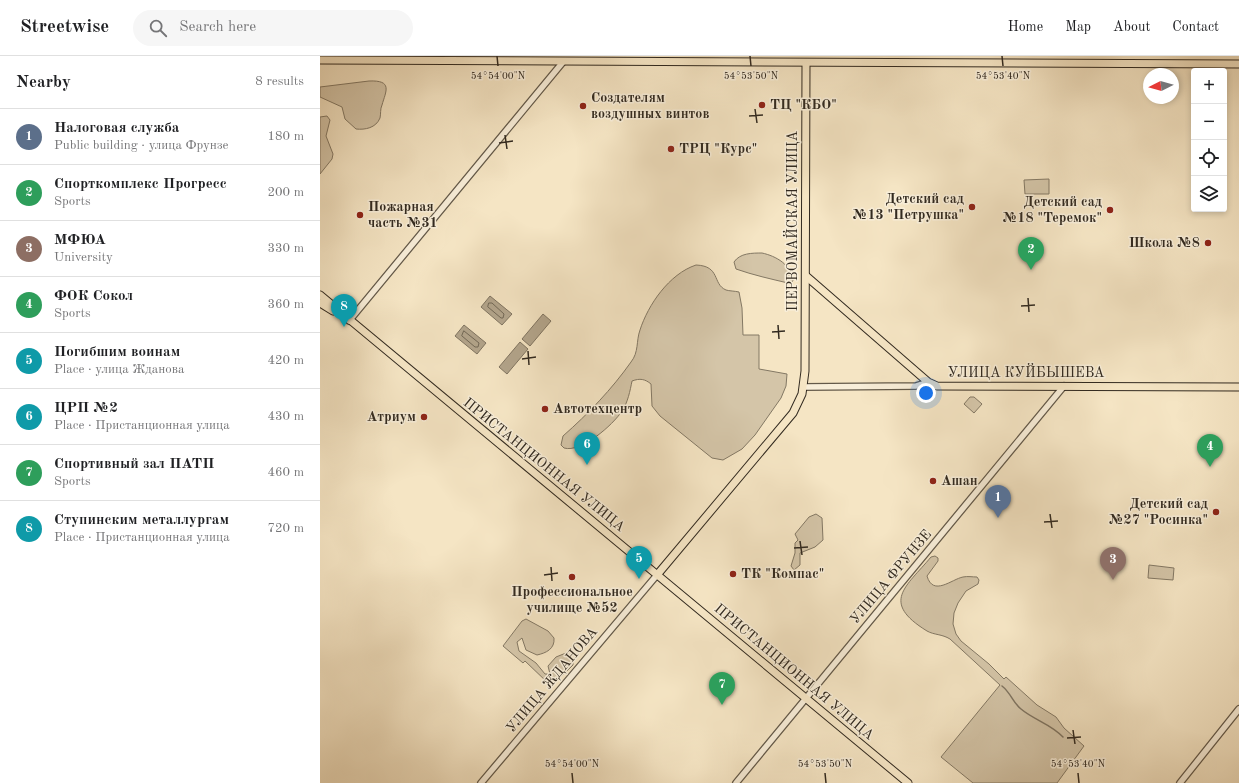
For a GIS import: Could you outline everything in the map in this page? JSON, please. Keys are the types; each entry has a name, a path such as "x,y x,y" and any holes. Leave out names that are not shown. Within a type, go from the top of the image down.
{"main road":[{"path":"320,60 563,62 1022,60 1239,64"},
{"name":"ПЕРВОМАЙСКАЯ УЛИЦА","path":"657,575 793,413 799,402 804,387 806,276 806,60"},
{"name":"УЛИЦА КУЙБЫШЕВА","path":"806,276 928,382 941,386 1239,387"},
{"name":"ПРИСТАНЦИОННАЯ УЛИЦА","path":"320,295 349,321 908,783"},
{"name":"ПРИСТАНЦИОННАЯ УЛИЦА","path":"320,303 349,321"}],"street":[{"path":"349,321 563,62"},
{"path":"804,387 916,386 928,382"},
{"name":"УЛИЦА ФРУНЗЕ","path":"736,783 1064,386"},
{"name":"УЛИЦА ЖДАНОВА","path":"485,782 657,575"},
{"path":"1180,783 1239,709"}],"shaded area":[{"path":"369,81 382,82 386,87 380,118 376,124 370,128 356,129 345,119 342,107 320,97 320,87"},
{"path":"327,116 330,120 326,136 333,154 332,159 320,174 320,117"},
{"path":"1049,179 1049,194 1025,194 1024,180"},
{"path":"750,253 762,253 773,256 782,262 790,270 793,281 788,283 736,269 734,262 743,255"},
{"path":"696,265 709,268 713,272 719,284 726,290 739,292 742,308 743,335 759,335 759,369 787,374 786,386 781,398 755,435 742,449 723,460 712,458 660,416 652,406 651,384 640,379 632,381 624,408 612,423 596,437 587,442 579,446 564,448 561,445 563,436 599,401 634,358 640,330 654,301 677,275"},
{"path":"970,397 974,397 982,404 974,413 964,404"},
{"path":"816,514 822,518 823,540 815,547 800,553 800,565 794,570 791,566 795,553 795,543 798,540 795,534 809,517"},
{"path":"935,556 938,558 938,561 927,576 930,582 934,585 943,585 965,577 977,577 979,580 978,584 966,591 958,603 954,613 953,624 956,634 961,641 989,664 1004,679 1006,677 1037,705 1056,717 1064,728 1084,746 1057,783 973,783 941,757 1000,685 950,639 927,631 913,621 904,611 901,603 902,594 906,586 931,557"},
{"path":"1149,565 1174,568 1173,580 1148,578"},
{"path":"526,619 548,631 554,638 554,642 549,650 537,655 526,650 522,638 517,642 519,651 536,663 545,674 550,674 548,666 556,657 566,653 573,661 573,665 553,685 548,683 525,661 523,663 503,646 522,621"}],"water":[{"path":"490,296 512,314 502,325 481,307"},
{"path":"543,314 551,321 530,346 522,339"},
{"path":"464,325 486,343 477,354 455,336"},
{"path":"520,342 528,349 507,374 499,367"}],"waterway":[{"path":"1002,686 1021,709 1063,737"}],"place":[{"name":"ТЦ \"КБО\"","path":"762,105"},
{"name":"Создателям воздушных винтов","path":"583,106"},
{"name":"ТРЦ \"Курс\"","path":"671,149"},
{"name":"Детский сад №13 \"Петрушка\"","path":"972,207"},
{"name":"Детский сад №18 \"Теремок\"","path":"1110,210"},
{"name":"Пожарная часть №31","path":"360,215"},
{"name":"Школа №8","path":"1208,243"},
{"name":"Спорткомплекс Прогресс","path":"1031,270"},
{"name":"Ступинским металлургам","path":"344,327"},
{"name":"Автотехцентр","path":"545,409"},
{"name":"Атриум","path":"424,417"},
{"name":"ЦРП №2","path":"587,465"},
{"name":"ФОК Сокол","path":"1210,467"},
{"name":"Ашан","path":"933,481"},
{"name":"Детский сад №27 \"Росинка\"","path":"1216,512"},
{"name":"Налоговая служба","path":"998,518"},
{"name":"ТК \"Компас\"","path":"733,574"},
{"name":"Профессиональное училище №52","path":"572,577"},
{"name":"Погибшим воинам","path":"639,579"},
{"name":"МФЮА","path":"1113,580"},
{"name":"Спортивный зал ПАТП","path":"722,705"}]}
